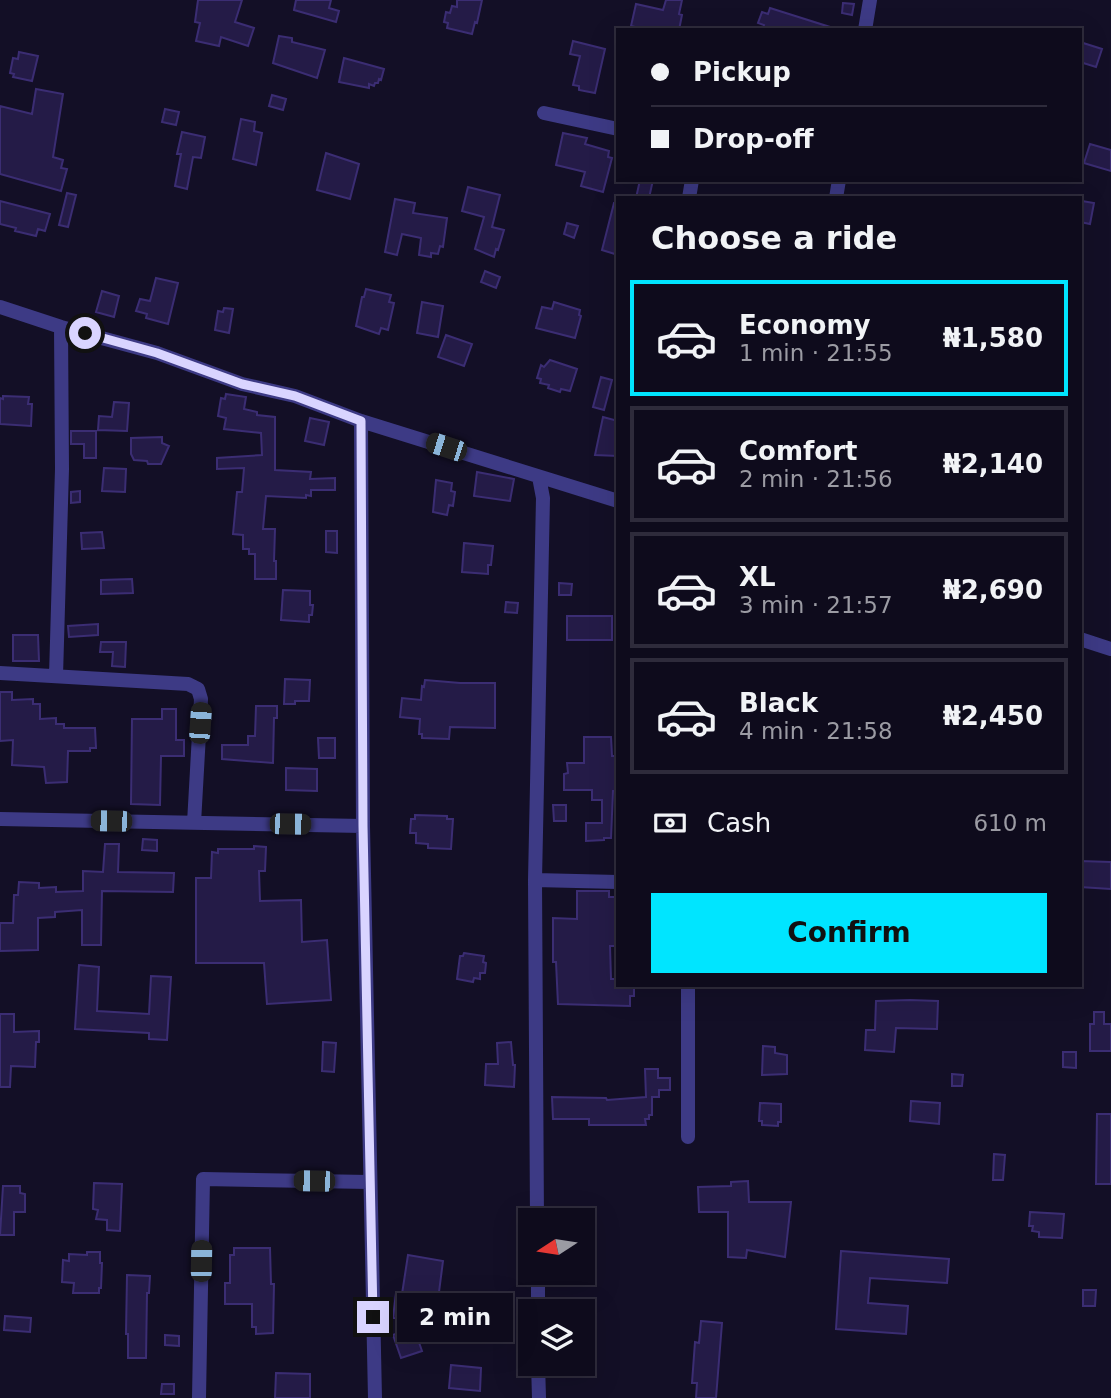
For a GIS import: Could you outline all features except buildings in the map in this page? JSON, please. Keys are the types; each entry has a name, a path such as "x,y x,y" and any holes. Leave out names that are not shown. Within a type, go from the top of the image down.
{"street":[{"path":"865,28 870,0"},
{"path":"544,113 616,129"},
{"path":"0,307 157,353 242,384 295,396 361,421 616,500"},
{"path":"56,676 62,469 61,327"},
{"path":"361,421 363,826 375,1398"},
{"path":"537,1208 535,880 543,498 539,477"},
{"path":"1082,640 1111,649"},
{"path":"0,673 188,684 198,689 201,699 194,823"},
{"path":"0,819 363,826"},
{"path":"535,880 616,882"},
{"path":"688,987 688,1137"},
{"path":"199,1398 203,1179 369,1182"},
{"path":"538,1376 539,1398"}],"route":[{"path":"85,333 157,353 242,384 295,396 361,421 363,826 373,1317"}]}
